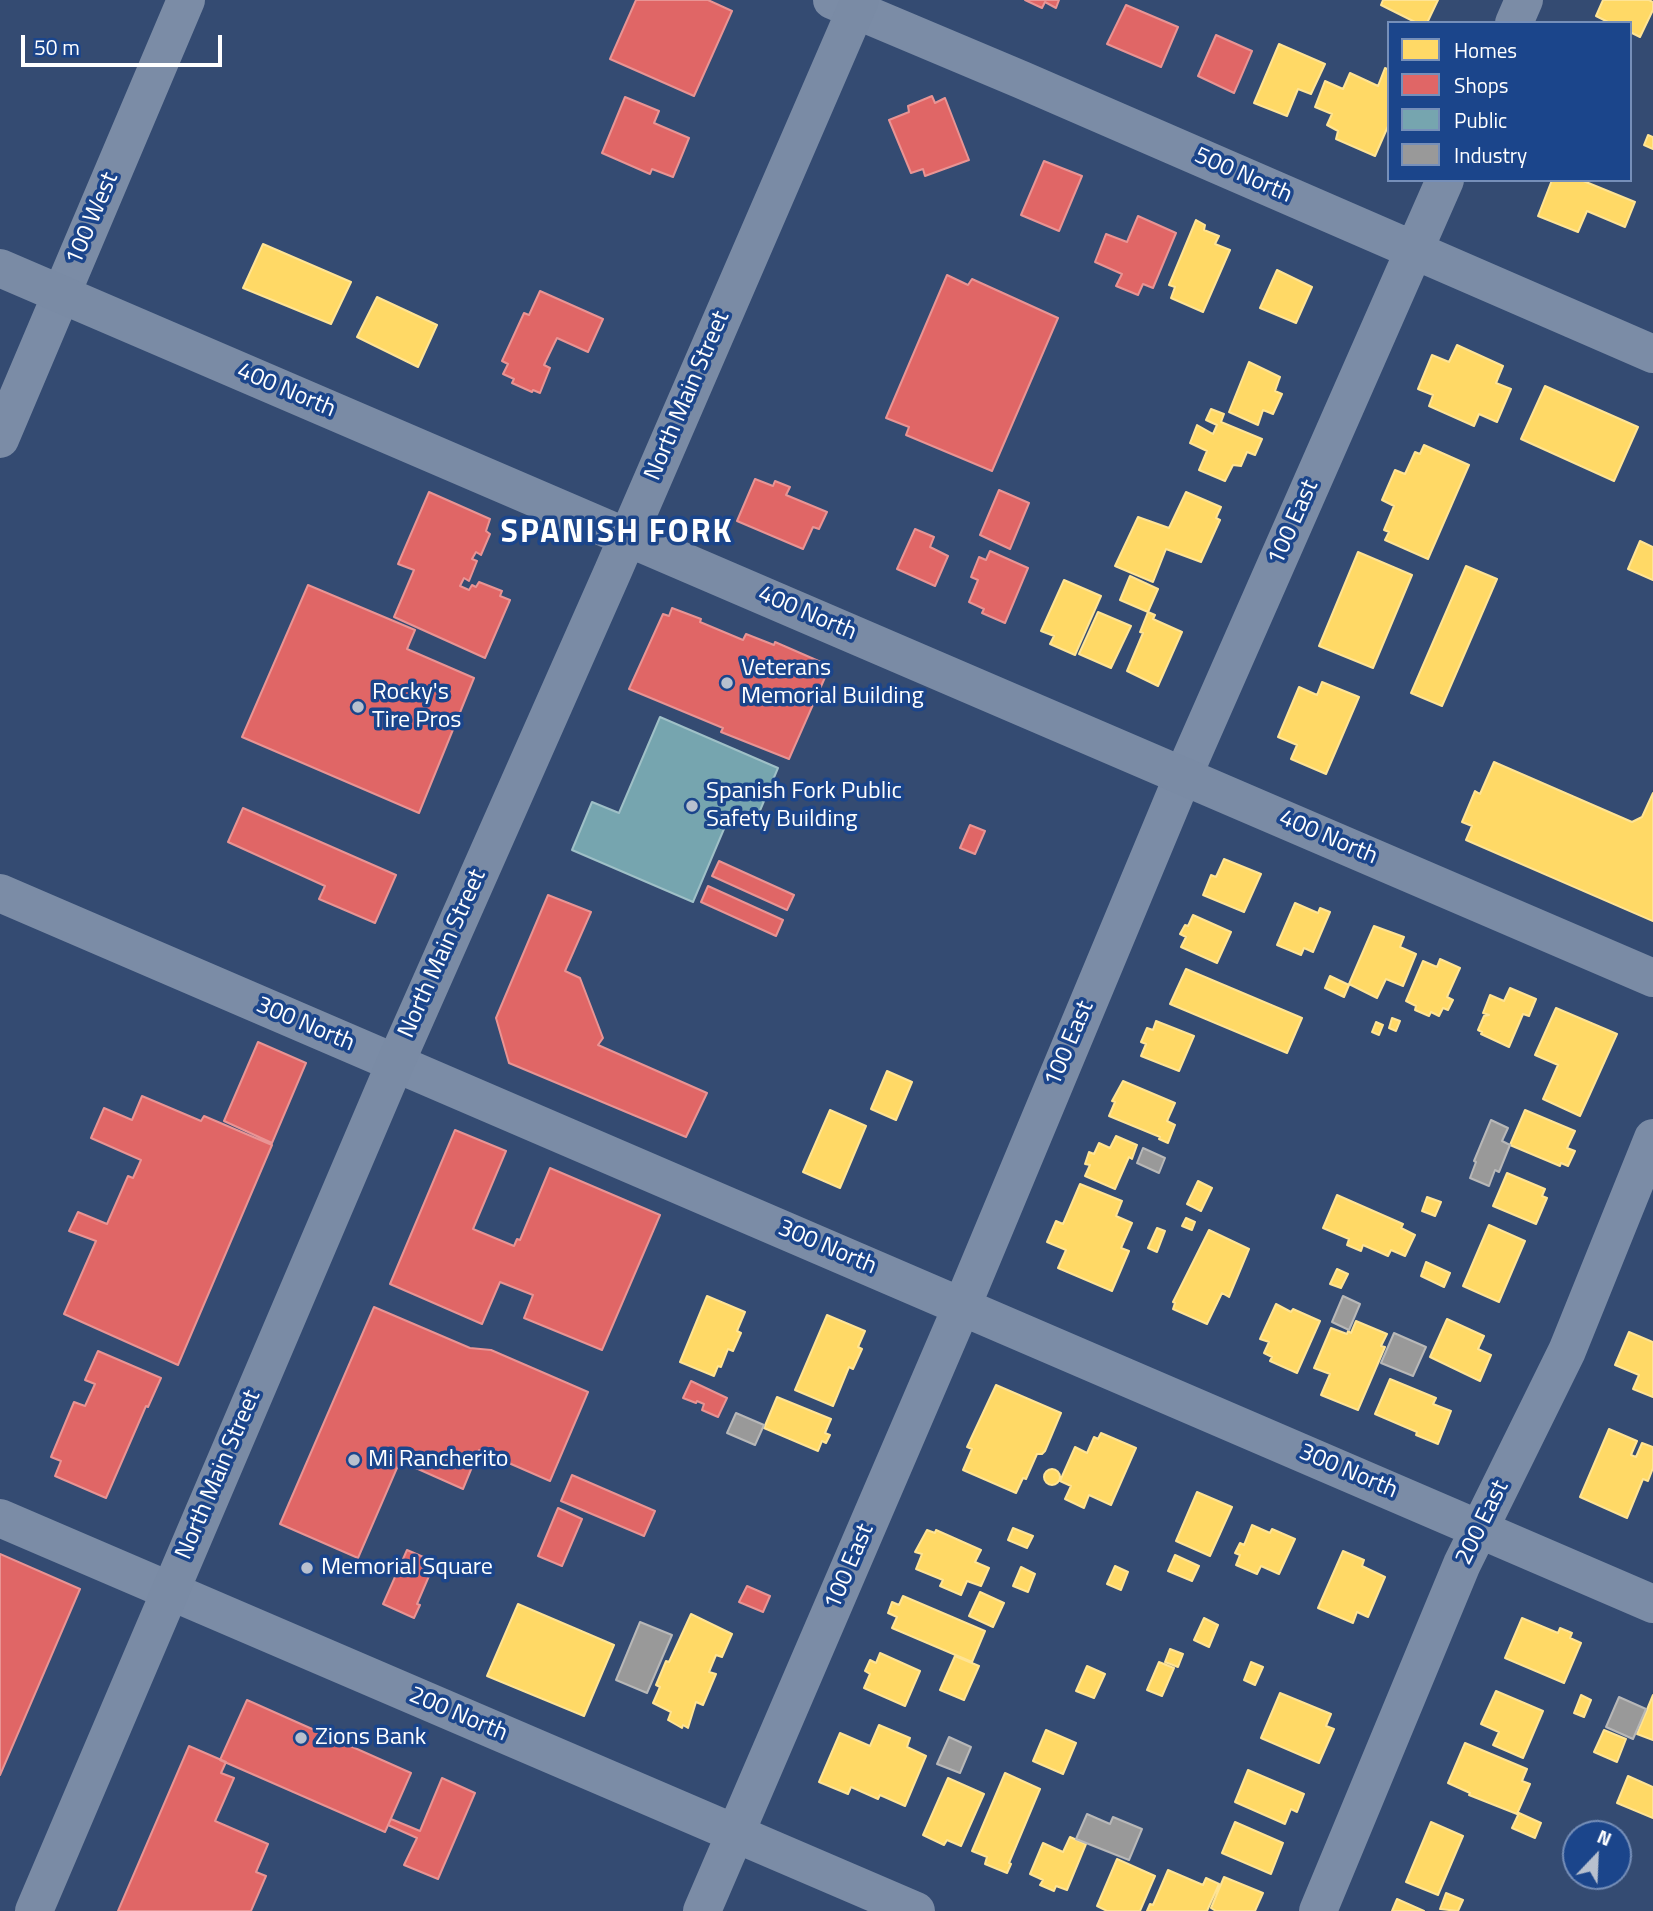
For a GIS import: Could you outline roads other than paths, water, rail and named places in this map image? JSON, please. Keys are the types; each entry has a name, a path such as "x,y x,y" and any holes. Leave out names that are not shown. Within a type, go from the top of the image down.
{"main road":[{"name":"North Main Street","path":"34,1911 395,1064 627,537 850,4"},
{"name":"400 North","path":"0,268 1653,978"}],"street":[{"name":"100 West","path":"0,439 186,0"},
{"path":"1515,21 1524,0"},
{"name":"500 North","path":"850,4 1653,354"},
{"name":"100 East","path":"702,1911 962,1306 1183,776 1444,182"},
{"name":"300 North","path":"0,893 1653,1604"},
{"name":"200 East","path":"1318,1911 1462,1564 1567,1351 1653,1139"},
{"name":"200 North","path":"0,1518 916,1911"}],"place":[{"name":"Veterans Memorial Building","path":"727,683"},
{"name":"Rocky's Tire Pros","path":"358,707"},
{"name":"Spanish Fork Public Safety Building","path":"692,806"},
{"name":"Mi Rancherito","path":"354,1460"},
{"name":"Memorial Square","path":"307,1568"},
{"name":"Zions Bank","path":"301,1738"}],"district":[{"name":"SPANISH FORK","path":"617,534"}]}
